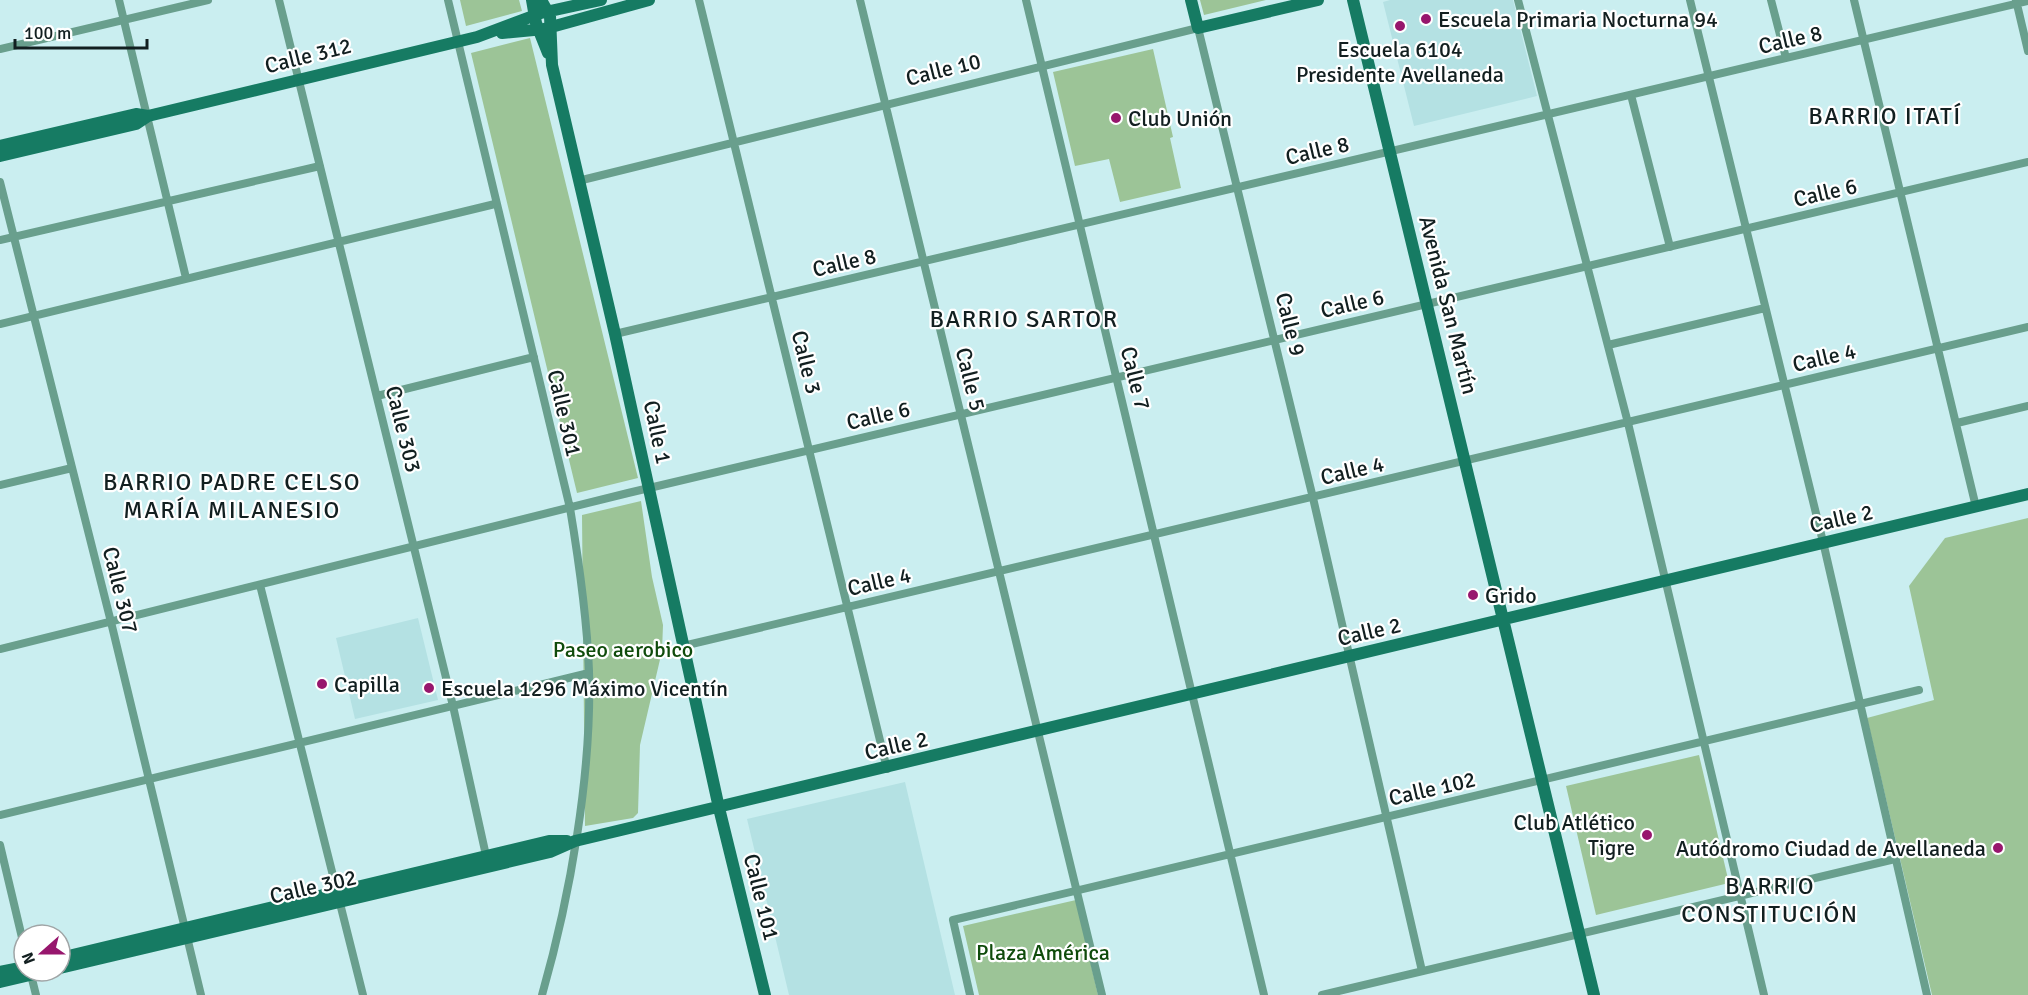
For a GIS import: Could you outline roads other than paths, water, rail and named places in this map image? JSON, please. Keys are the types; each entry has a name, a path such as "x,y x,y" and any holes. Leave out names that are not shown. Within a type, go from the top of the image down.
{"street":[{"path":"119,0 186,278"},
{"path":"0,49 208,0"},
{"name":"Calle 303","path":"279,0 453,706 487,862"},
{"name":"Calle 301","path":"448,0 495,204 570,508 584,590 589,673 585,758 563,910 542,995"},
{"name":"Calle 1","path":"532,0 534,16 545,28"},
{"name":"Calle 1","path":"541,0 548,12 545,28 552,65 615,334 719,808"},
{"path":"477,37 534,16 601,0"},
{"path":"477,37 545,28 649,0"},
{"name":"Calle 3","path":"699,0 811,449 887,769"},
{"name":"Calle 5","path":"861,0 1102,995"},
{"name":"Calle 7","path":"1026,0 1156,534 1264,995"},
{"name":"Calle 9","path":"1191,0 1313,498 1422,970"},
{"name":"Calle 10","path":"578,181 1318,0"},
{"name":"Avenida San Martín","path":"1353,0 1594,995"},
{"path":"1518,0 1628,423 1764,995"},
{"path":"1690,0 1744,229 1824,544 1859,706 1927,995"},
{"path":"1771,0 1786,58"},
{"path":"1854,0 1976,507"},
{"name":"Calle 8","path":"615,334 2028,1"},
{"path":"2016,2 2028,51"},
{"name":"Calle 312","path":"0,156 136,124 148,116 477,37"},
{"path":"1631,95 1670,247"},
{"name":"Calle 312","path":"0,146 136,114 148,116"},
{"name":"Calle 6","path":"0,649 648,488 2028,162"},
{"path":"0,240 320,166"},
{"name":"Calle 307","path":"0,182 111,622 201,995"},
{"path":"0,324 495,204"},
{"path":"1608,345 1765,308"},
{"name":"Calle 4","path":"683,646 2028,327"},
{"path":"377,396 534,357"},
{"path":"1957,423 2028,406"},
{"path":"0,485 72,468"},
{"name":"Calle 2","path":"719,808 2028,494"},
{"path":"260,585 363,995"},
{"path":"0,815 589,673"},
{"name":"Calle 102","path":"970,995 953,920 1919,690"},
{"name":"Calle 302","path":"72,965 186,933 487,862 550,852 574,841 719,808"},
{"name":"Calle 101","path":"719,808 765,995"},
{"path":"0,845 19,923"},
{"path":"1322,995 1895,858"},
{"name":"Calle 302","path":"72,956 186,933"}],"place":[{"name":"Escuela Primaria Nocturna 94","path":"1426,19"},
{"name":"Escuela 6104 Presidente Avellaneda","path":"1400,26"},
{"name":"Club Unión","path":"1116,118"},
{"name":"Grido","path":"1473,595"},
{"name":"Capilla","path":"322,684"},
{"name":"Escuela 1296 Máximo Vicentín","path":"429,688"},
{"name":"Club Atlético Tigre","path":"1647,835"},
{"name":"Autódromo Ciudad de Avellaneda","path":"1998,848"}],"district":[{"name":"BARRIO ITATÍ","path":"1885,116"},
{"name":"BARRIO SARTOR","path":"1024,319"},
{"name":"BARRIO PADRE CELSO MARÍA MILANESIO","path":"232,496"},
{"name":"BARRIO CONSTITUCIÓN","path":"1770,900"}],"park label":[{"name":"Paseo aerobico","path":"623,649"},
{"name":"Plaza América","path":"1043,952"}]}
